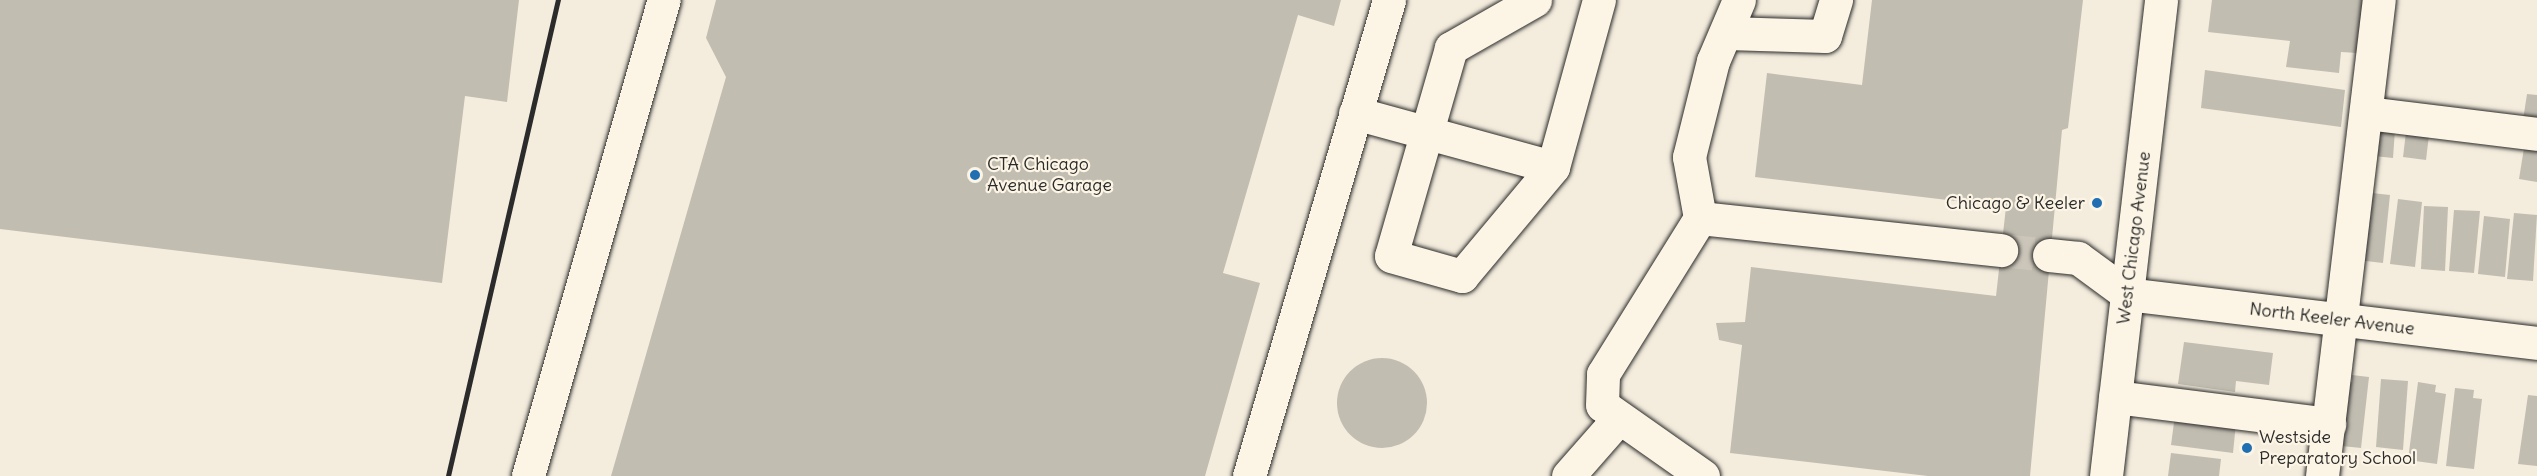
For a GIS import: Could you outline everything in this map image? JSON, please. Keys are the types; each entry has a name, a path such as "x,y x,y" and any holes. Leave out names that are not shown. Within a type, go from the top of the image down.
{"main road":[{"path":"528,476 664,0"},
{"path":"1249,476 1389,0"},
{"path":"1535,0 1451,48 1391,256 1462,276 1552,167 1599,0"},
{"path":"1703,476 1602,405 1603,374 1700,218 1689,157 1713,61 1727,33 1739,0"},
{"path":"1727,33 1825,36 1836,0"},
{"name":"West Chicago Avenue","path":"2106,476 2161,0"},
{"path":"2322,476 2379,0"},
{"path":"1355,113 1552,167"},
{"path":"2366,113 2537,134"},
{"path":"1700,218 2001,250"},
{"path":"2049,255 2078,258 2127,294"},
{"name":"North Keeler Avenue","path":"2127,294 2537,343"},
{"path":"2115,397 2329,424"},
{"path":"1568,476 1619,418"}],"building":[{"path":"0,0 519,0 507,102 465,96 442,283 0,229"},
{"name":"CTA Chicago Avenue Garage","path":"716,0 1341,0 1334,26 1298,15 1223,273 1260,283 1205,476 611,476 726,77 706,38"},
{"path":"1872,0 2083,0 2068,128 2062,130 2030,476 1928,476 1730,453 1742,345 1719,340 1716,323 1745,322 1751,267 1996,296 2006,207 1755,177 1767,73 1862,85"},
{"path":"2212,0 2365,0 2358,53 2341,52 2339,73 2286,67 2290,41 2208,32"},
{"path":"2205,70 2345,90 2341,127 2201,108"},
{"path":"2527,94 2537,95 2537,121 2523,120"},
{"path":"2376,129 2395,130 2393,158 2374,156"},
{"path":"2406,132 2429,135 2426,160 2403,157"},
{"path":"2524,148 2537,150 2537,182 2519,179"},
{"path":"2363,192 2390,195 2383,263 2357,260"},
{"path":"2398,199 2422,202 2415,267 2390,264"},
{"path":"2424,206 2448,207 2445,271 2421,269"},
{"path":"2454,210 2480,211 2474,273 2449,271"},
{"path":"2514,213 2537,215 2533,281 2507,279"},
{"path":"2484,216 2510,219 2505,277 2478,274"},
{"path":"2184,342 2273,353 2269,385 2236,381 2235,392 2178,384"},
{"path":"1382,358 1399,362 1414,371 1423,386 1427,403 1423,420 1414,435 1399,444 1382,448 1365,444 1350,435 1341,420 1337,403 1341,386 1350,371 1365,362"},
{"path":"2352,375 2369,377 2361,448 2332,445 2339,380 2352,382"},
{"path":"2381,379 2408,381 2403,450 2376,447"},
{"path":"2418,382 2436,385 2435,392 2446,394 2437,464 2408,460"},
{"path":"2455,388 2474,390 2473,398 2482,399 2474,469 2446,466"},
{"path":"2528,395 2537,396 2537,466 2518,464"},
{"path":"2175,415 2236,423 2233,453 2171,445"},
{"path":"2171,453 2221,459 2219,476 2168,476"}],"tunnel":[{"path":"2001,250 2049,255"}],"railway":[{"path":"448,476 558,0"}],"place":[{"name":"CTA Chicago Avenue Garage","path":"975,175"},
{"name":"Chicago & Keeler","path":"2097,203"},
{"name":"Westside Preparatory School","path":"2247,448"}]}
